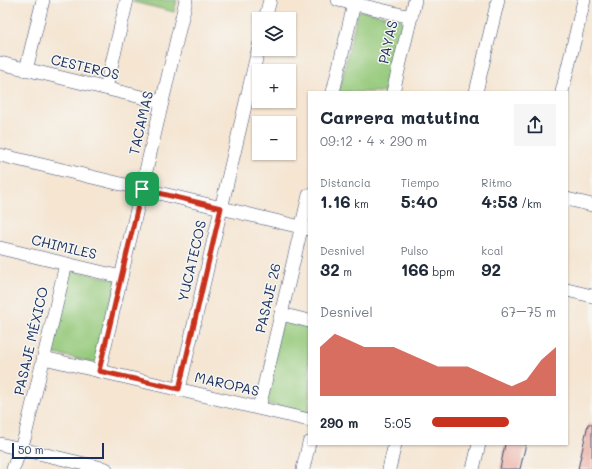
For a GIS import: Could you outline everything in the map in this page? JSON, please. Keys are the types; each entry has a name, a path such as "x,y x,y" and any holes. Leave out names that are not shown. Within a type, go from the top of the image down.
{"street":[{"path":"26,70 43,0"},
{"path":"106,88 127,0"},
{"name":"TACAMAS","path":"99,371 186,0"},
{"path":"267,12 270,0"},
{"path":"338,0 411,17"},
{"name":"PAYAS","path":"393,91 415,0"},
{"path":"476,91 498,0"},
{"path":"562,91 584,0"},
{"path":"333,91 354,4"},
{"name":"YUCATECOS","path":"179,389 257,56"},
{"name":"CESTEROS","path":"0,64 162,102"},
{"path":"0,155 305,228"},
{"path":"568,199 592,205"},
{"name":"PASAJE 26","path":"259,408 281,314 305,228 308,203"},
{"name":"CHIMILES","path":"0,248 121,277"},
{"name":"PASAJE MÉXICO","path":"13,469 25,436 66,264"},
{"path":"568,290 592,296"},
{"path":"281,314 308,321"},
{"name":"MAROPAS","path":"44,358 308,420"},
{"path":"0,444 106,469"},
{"path":"303,469 309,445"},
{"path":"389,469 395,445"},
{"path":"473,469 479,445"}],"green space":[{"path":"133,0 177,0 174,12 133,2"},
{"path":"358,10 403,20 387,91 339,91"},
{"path":"67,269 117,280 97,363 47,352"},
{"path":"282,321 308,327 308,413 263,403"}],"building":[{"path":"588,424 592,424 592,469 578,469"},
{"path":"505,445 526,445 520,469 500,469"}],"route":[{"path":"142,189 221,208 179,389 99,371 142,189"}]}
